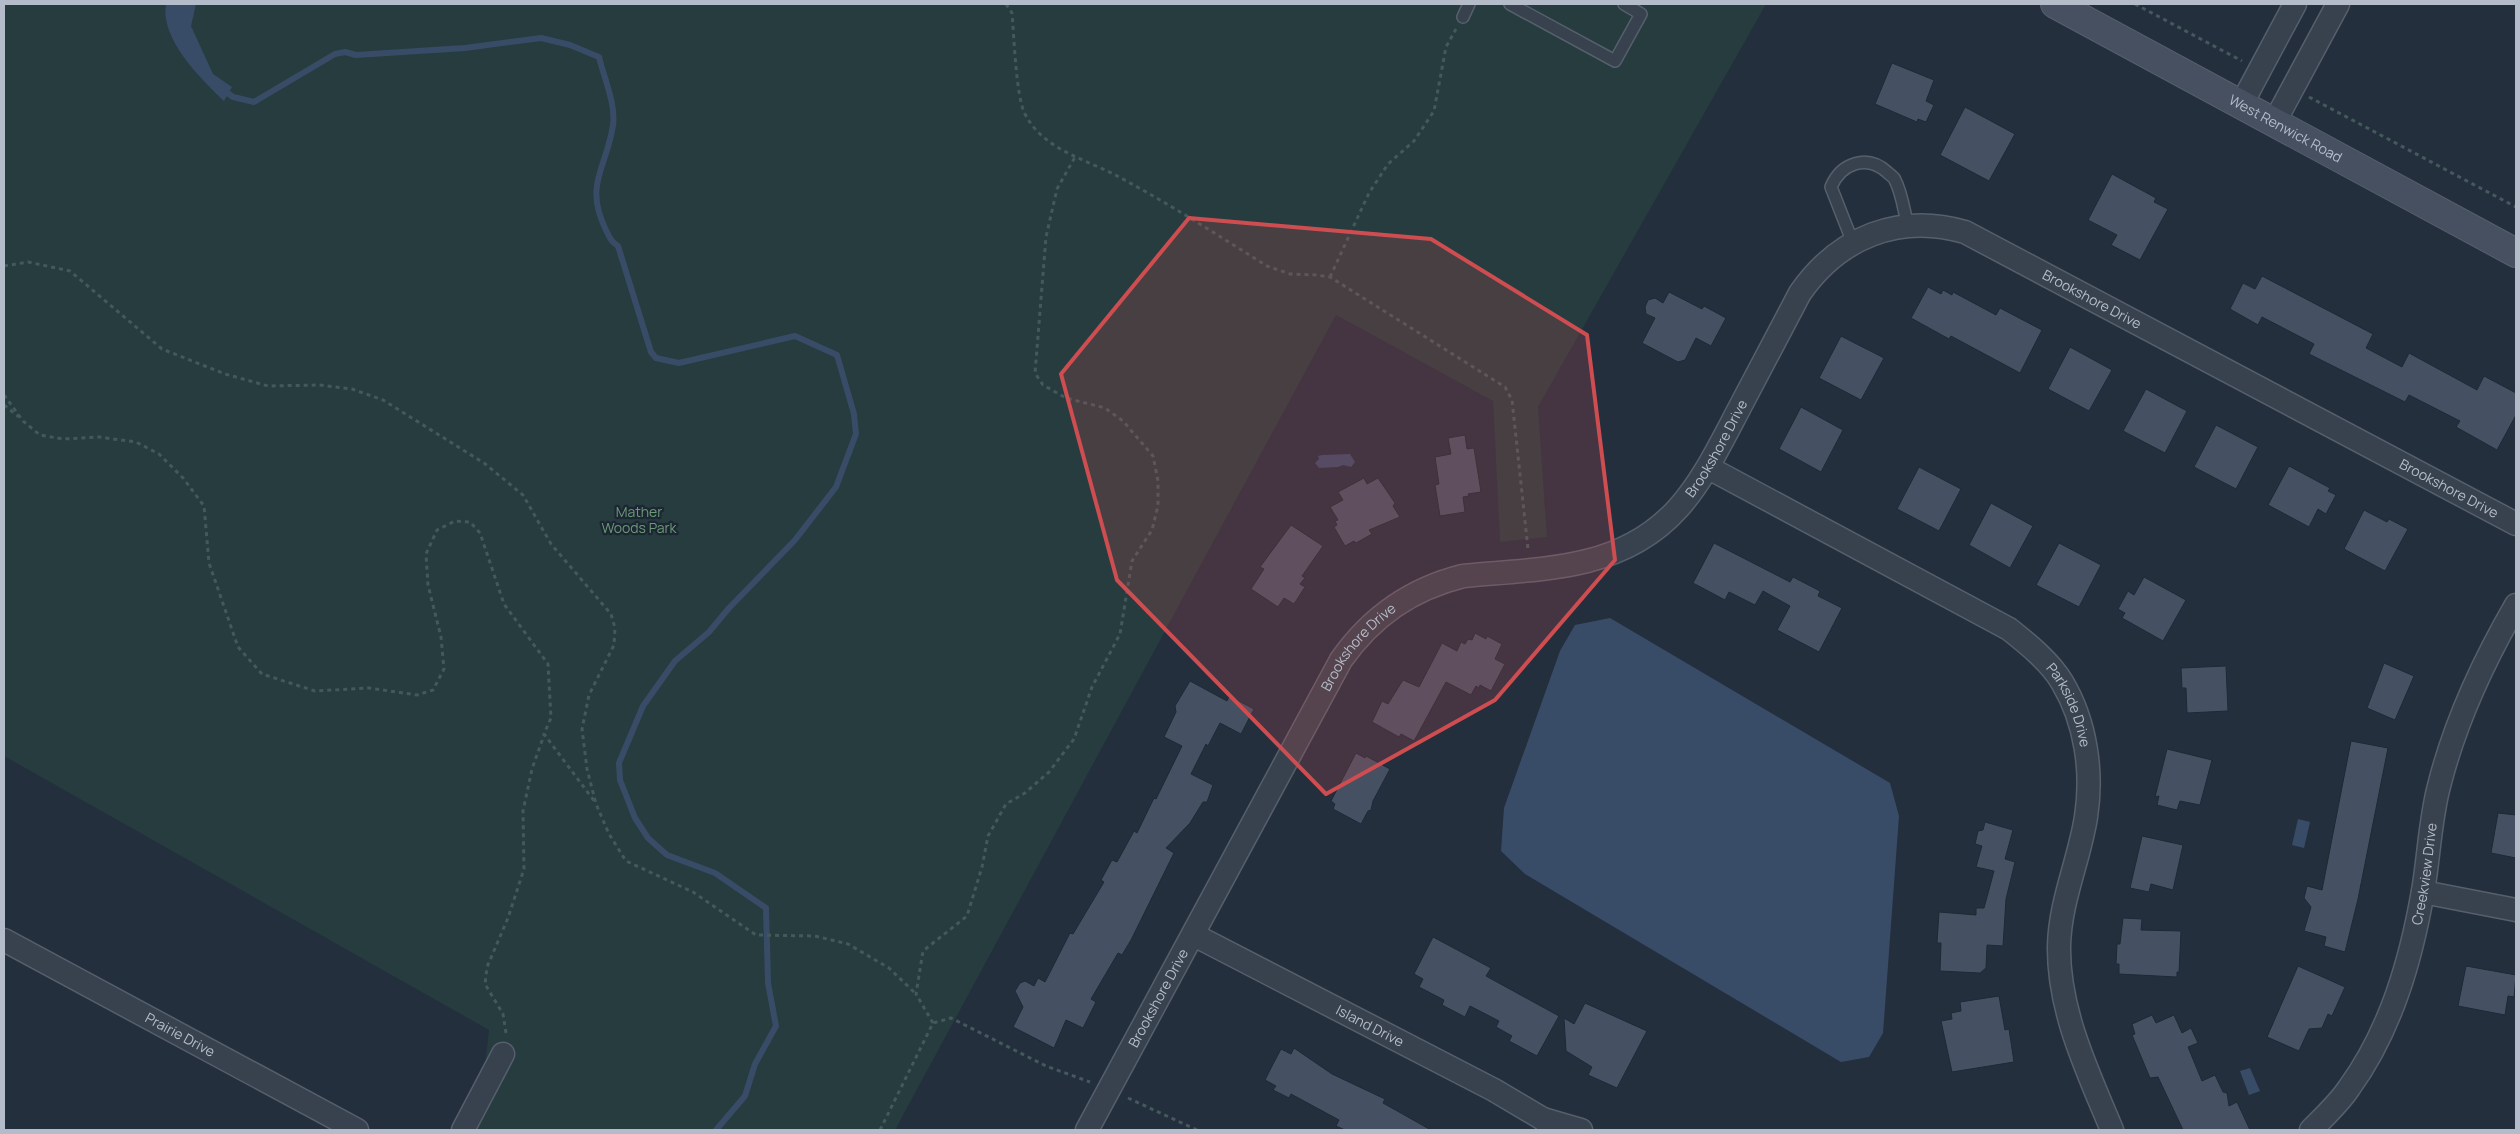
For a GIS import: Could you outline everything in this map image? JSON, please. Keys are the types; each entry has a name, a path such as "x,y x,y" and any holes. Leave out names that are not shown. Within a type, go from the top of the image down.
{"street":[{"name":"West Renwick Road","path":"2055,4 2516,253"},
{"path":"2240,105 2295,4"},
{"path":"2274,123 2338,4"},
{"name":"Brookshore Drive","path":"1087,1130 1341,660 1361,633 1376,618 1407,598 1444,581 1463,576 1586,562 1623,548 1661,525 1694,492 1800,293 1820,267 1853,243 1883,230 1908,226 1946,226 1984,241 2516,524"},
{"name":"Parkside Drive","path":"1708,468 2009,629 2030,646 2062,682 2084,734 2089,769 2086,817 2066,891 2059,946 2064,994 2075,1040 2112,1130"},
{"name":"Creekview Drive","path":"2311,1130 2349,1089 2385,1027 2407,968 2423,892 2439,787 2461,713 2499,635 2516,605"},
{"path":"2423,892 2516,910"},
{"name":"Island Drive","path":"1194,935 1494,1090 1550,1125 1581,1130"},
{"name":"Prairie Drive","path":"4,940 357,1130"},
{"path":"463,1130 503,1054"}],"lane":[{"path":"1463,17 1470,4"},
{"path":"1510,4 1615,62 1642,14 1624,4"},
{"path":"1853,243 1831,187 1836,176 1841,172 1864,161 1880,166 1895,179 1908,226"}],"path":[{"path":"1006,4 1012,13 1024,112 1034,129 1075,157 1119,176 1267,266 1290,274 1316,274 1330,277 1505,388 1512,400 1529,557"},
{"path":"2135,4 2260,70"},
{"path":"1330,277 1369,193 1388,164 1414,141 1434,110 1446,47 1463,17"},
{"path":"2293,89 2516,208"},
{"path":"916,994 923,950 966,916 982,867 988,836 1006,804 1025,793 1050,772 1074,739 1092,687 1120,634 1132,561 1152,530 1158,506 1158,481 1152,456 1122,421 1105,408 1066,398 1043,385 1035,373 1046,237 1056,189 1075,157"},
{"path":"4,266 28,262 70,271 162,349 225,374 268,386 319,385 352,389 383,400 484,463 522,495 552,544 611,614 615,628 614,644 589,695 582,729 587,769 596,804 609,834 626,861 693,892 756,935 815,936 848,944 889,968 916,994 933,1023"},
{"path":"4,395 23,421"},
{"path":"4,405 40,435 63,439 99,437 136,442 159,454 183,478 204,506 209,563 238,647 262,674 314,691 369,688 417,695 433,690 444,669 441,637 428,585 426,554 437,530 455,521 470,522 480,533 504,604 548,664 551,718 532,769 523,811 524,869 508,918 487,967 485,984 503,1014 508,1044 503,1054"},
{"path":"544,734 596,804"},
{"path":"880,1130 933,1023 951,1018 1046,1066 1109,1090 1197,1130"}],"highlighted area":[{"path":"1189,218 1431,239 1587,335 1615,560 1495,700 1326,794 1117,580 1061,374"}],"green space":[{"name":"Mather Woods Park","path":"4,4 1766,4 1538,407 1547,537 1500,542 1493,401 1336,315 895,1130 478,1130 489,1030 4,756"}],"water":[{"path":"166,4 196,4 191,26 213,74 232,87 224,101 204,81 175,44 169,31"},
{"path":"1350,454 1355,462 1351,467 1343,465 1319,468 1315,463 1319,459 1318,456"},
{"path":"1610,618 1890,783 1899,816 1883,1033 1869,1057 1841,1062 1525,874 1501,851 1504,808 1560,651 1575,625"},
{"path":"2298,819 2310,822 2304,848 2292,845"},
{"path":"2250,1068 2260,1091 2249,1095 2240,1071"}],"building":[{"path":"1892,63 1934,80 1926,101 1934,105 1926,122 1918,119 1917,122 1875,104"},
{"path":"1965,107 2015,134 1989,181 1940,155"},
{"path":"2112,174 2156,198 2154,202 2168,209 2140,260 2111,245 2117,235 2088,220"},
{"path":"2262,276 2373,334 2366,348 2402,367 2409,353 2477,390 2484,376 2516,393 2516,415 2497,450 2456,427 2460,421 2409,395 2405,402 2309,354 2314,344 2262,317 2258,325 2230,309 2243,283 2255,289"},
{"path":"1928,287 1941,294 1943,290 1952,295 1953,292 1996,315 2000,308 2042,330 2020,373 1951,336 1949,339 1911,318"},
{"path":"1669,292 1702,309 1704,306 1726,318 1711,346 1696,338 1685,360 1678,362 1642,343 1655,318 1646,314 1645,307 1648,300 1655,298 1663,303"},
{"path":"1841,336 1884,358 1861,400 1819,378"},
{"path":"2070,347 2112,370 2089,411 2048,389"},
{"path":"2146,389 2187,411 2165,453 2123,431"},
{"path":"1801,407 1843,430 1821,472 1779,449"},
{"path":"2216,425 2258,447 2236,489 2194,467"},
{"path":"1465,435 1467,449 1474,448 1481,492 1468,494 1469,496 1463,497 1465,512 1440,516 1435,485 1439,484 1435,457 1451,454 1448,438"},
{"path":"2289,466 2330,488 2328,491 2336,495 2326,514 2318,509 2309,527 2268,505"},
{"path":"1919,467 1961,489 1939,531 1897,509"},
{"path":"1364,478 1367,484 1378,478 1395,503 1393,506 1400,517 1369,530 1372,534 1356,543 1354,541 1345,546 1334,527 1337,525 1335,521 1338,520 1330,507 1343,500 1338,492"},
{"path":"1991,503 2033,526 2010,568 1969,545"},
{"path":"2364,510 2387,522 2389,519 2408,529 2385,571 2344,549"},
{"path":"1291,525 1323,546 1302,576 1305,578 1300,584 1305,587 1294,604 1284,598 1278,607 1251,589 1264,569 1260,567"},
{"path":"1714,543 1790,582 1793,577 1820,591 1818,596 1842,608 1819,652 1777,630 1790,606 1763,591 1755,605 1729,592 1725,600 1693,583"},
{"path":"2059,543 2101,565 2079,607 2036,585"},
{"path":"2144,577 2186,600 2163,641 2122,618 2125,613 2118,609 2128,591 2134,595"},
{"path":"1475,633 1486,639 1487,636 1502,644 1495,659 1505,664 1491,691 1480,685 1479,688 1476,686 1471,695 1446,682 1414,741 1401,734 1399,737 1372,722 1382,701 1388,704 1403,680 1419,687 1442,643 1457,651 1461,642 1465,644 1468,639 1472,640"},
{"path":"2384,663 2414,676 2395,720 2367,708"},
{"path":"2226,666 2228,711 2187,713 2186,688 2182,688 2181,668"},
{"path":"1190,681 1227,701 1229,696 1254,709 1241,734 1220,723 1208,746 1206,744 1191,774 1213,785 1207,802 1203,802 1190,823 1166,848 1174,853 1131,940 1122,955 1118,953 1091,999 1096,1002 1083,1028 1066,1020 1054,1048 1013,1027 1023,1007 1015,991 1020,983 1025,981 1034,986 1038,978 1045,982 1070,933 1073,934 1104,882 1101,880 1112,860 1117,862 1134,831 1137,833 1182,746 1164,737 1176,712 1175,706"},
{"path":"2351,741 2388,748 2358,899 2345,952 2324,946 2326,937 2304,931 2311,907 2304,898 2307,886 2322,890"},
{"path":"2167,749 2212,760 2200,805 2180,801 2177,810 2157,805 2159,796 2155,797"},
{"path":"1356,753 1365,758 1366,756 1390,769 1373,801 1371,810 1368,811 1361,824 1333,809 1335,804 1331,801"},
{"path":"2498,813 2516,815 2516,858 2491,853"},
{"path":"1985,822 2013,830 2005,859 2015,862 2006,899 2003,946 1987,945 1986,968 1980,973 1940,971 1941,943 1937,943 1939,912 1976,915 1976,908 1984,908 1994,871 1976,867 1982,846 1975,844 1978,831 1983,830"},
{"path":"2142,836 2183,845 2173,890 2151,884 2149,892 2130,888"},
{"path":"2123,918 2142,919 2141,930 2181,931 2179,972 2177,972 2177,977 2119,974 2119,964 2116,964 2117,944 2120,944"},
{"path":"1433,937 1491,968 1486,976 1559,1016 1537,1056 1509,1041 1512,1036 1496,1027 1499,1021 1470,1006 1465,1017 1442,1005 1444,1000 1419,987 1423,979 1414,974"},
{"path":"2298,966 2345,987 2332,1016 2328,1014 2322,1028 2309,1029 2299,1051 2267,1037"},
{"path":"2466,966 2516,975 2514,997 2508,996 2505,1015 2458,1006"},
{"path":"1999,996 2005,1030 2009,1029 2014,1062 1952,1072 1941,1021 1952,1019 1951,1013 1961,1011 1960,1002"},
{"path":"1585,1003 1647,1031 1617,1088 1588,1075 1592,1067 1566,1051 1564,1018 1574,1024"},
{"path":"2152,1015 2156,1023 2174,1015 2182,1033 2191,1028 2198,1043 2188,1047 2202,1081 2215,1075 2223,1092 2227,1093 2229,1106 2237,1102 2250,1130 2183,1130 2158,1077 2150,1078 2132,1035 2135,1034 2132,1024"},
{"path":"1294,1048 1332,1074 1385,1099 1383,1103 1431,1130 1345,1130 1336,1126 1339,1120 1291,1094 1289,1098 1273,1090 1276,1086 1265,1080 1271,1068 1281,1049 1291,1054"}],"waterway":[{"path":"221,88 233,97 254,102 335,54 345,52 356,55 465,48 541,38 570,45 599,57 613,108 613,125 610,140 597,187 599,213 612,241 618,246 651,352 656,358 679,363 795,336 837,355 854,414 856,434 836,487 795,540 729,608 709,632 675,661 643,706 619,763 620,780 635,818 648,838 667,855 715,873 766,908 768,983 776,1026 755,1064 745,1096 716,1130"}]}
